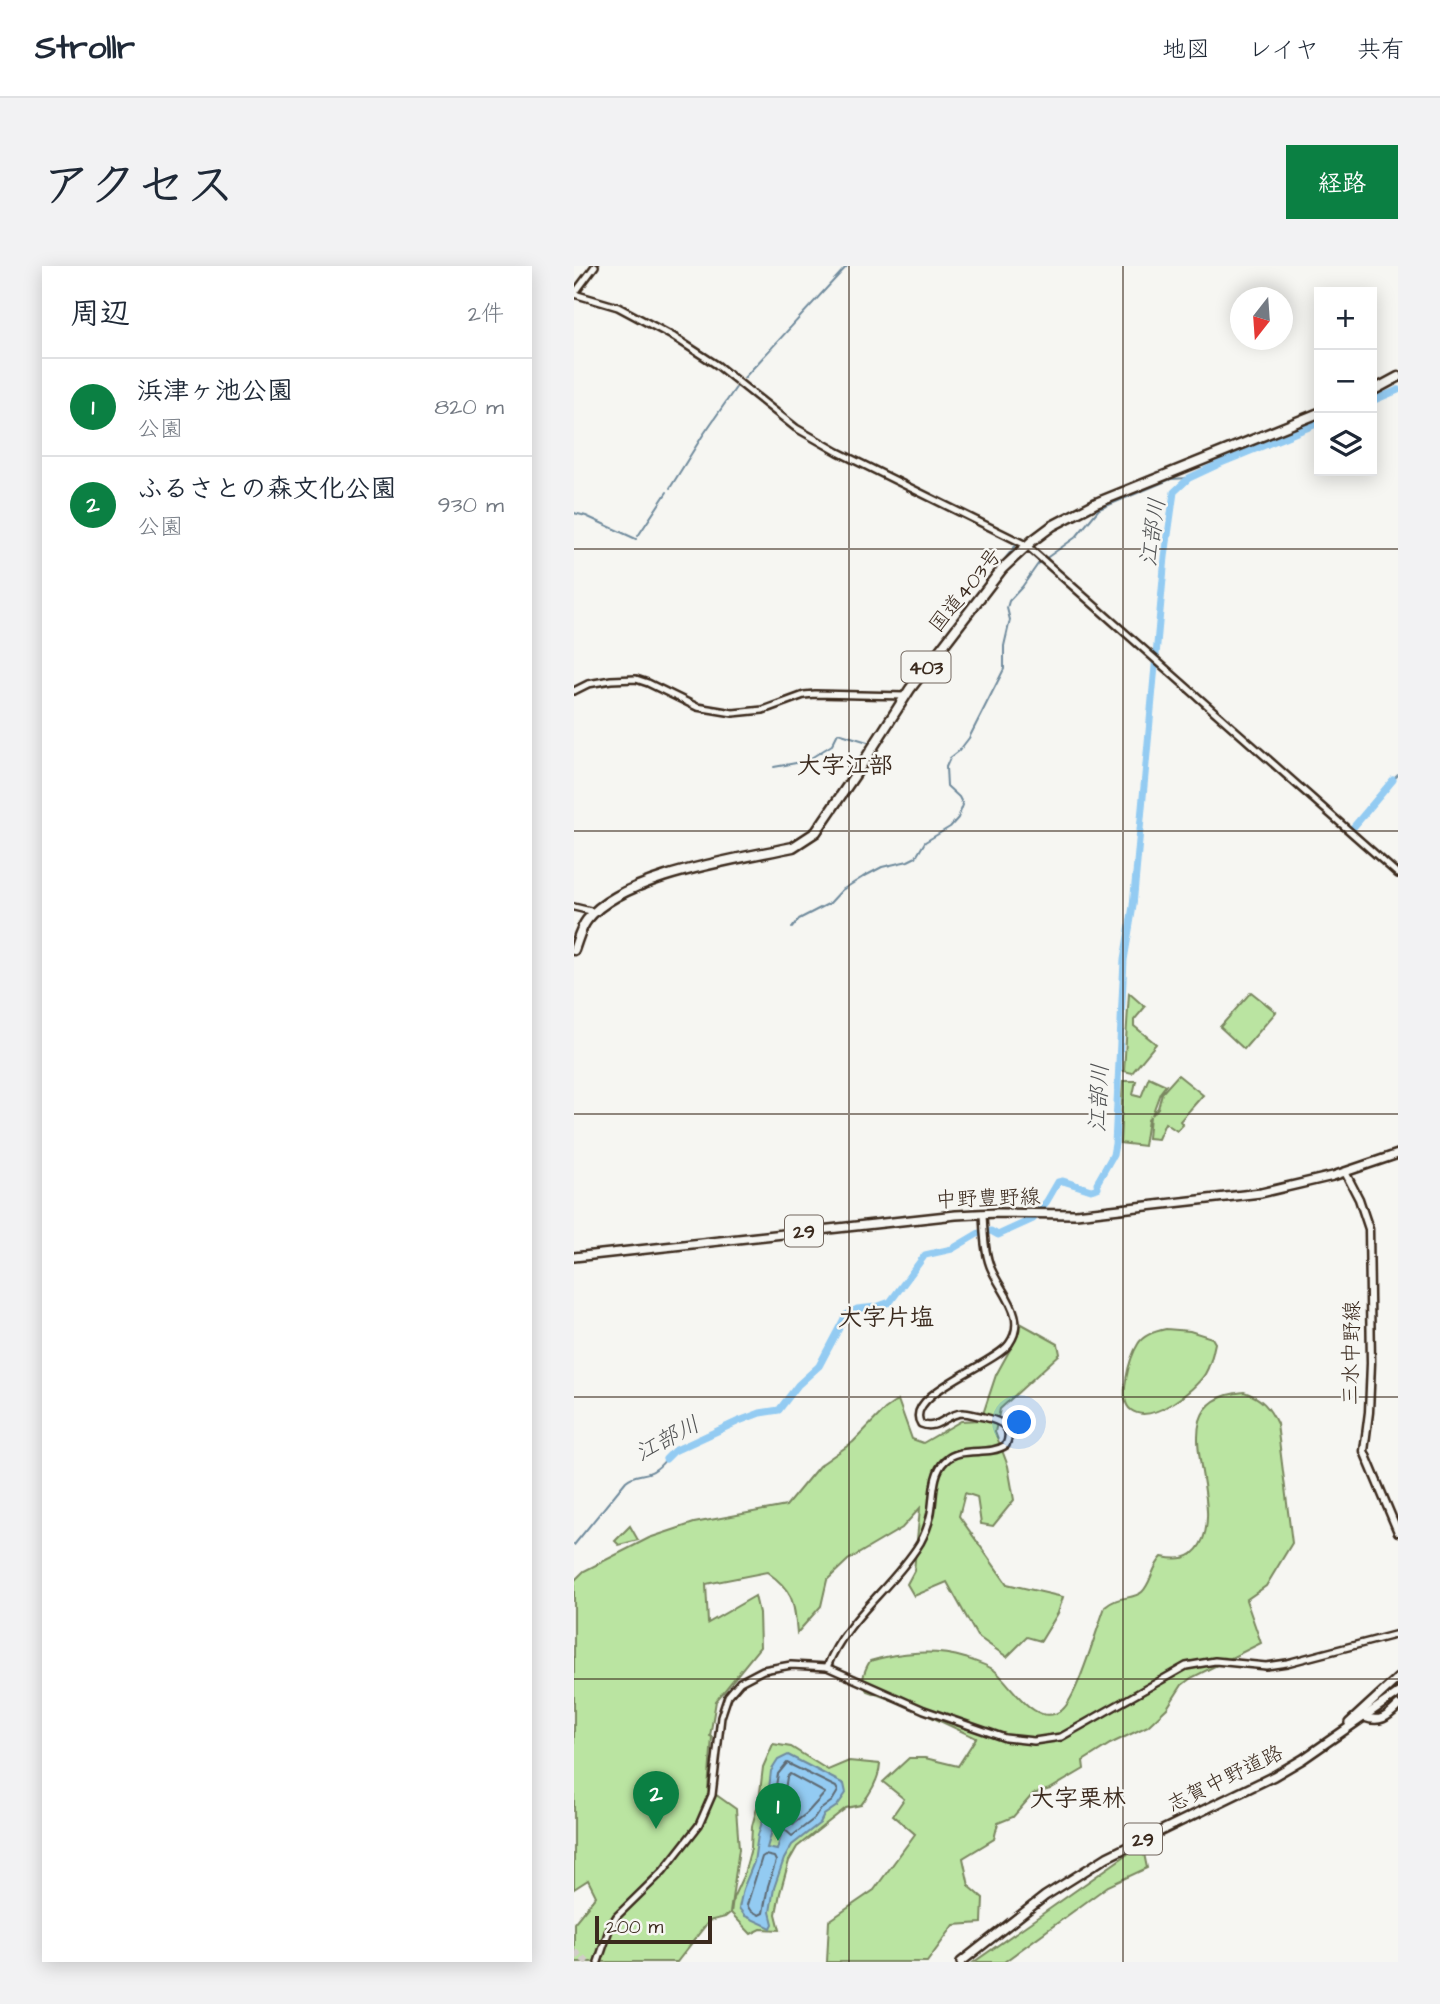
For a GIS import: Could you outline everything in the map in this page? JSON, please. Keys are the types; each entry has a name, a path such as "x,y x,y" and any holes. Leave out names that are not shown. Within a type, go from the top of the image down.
{"highway":[{"path":"1377,388 1398,377"},
{"name":"国道403号","path":"574,950 582,928 595,912 645,882 793,847 816,832 905,696 1002,569 1026,545 1052,526 1097,503 1314,415"}],"main road":[{"name":"中野豊野線","path":"574,1257 983,1214 1076,1214 1120,1210 1261,1192 1345,1172 1398,1154"},
{"name":"三水中野線","path":"1345,1172 1359,1199 1369,1229 1371,1363 1364,1451 1398,1532"},
{"name":"29","path":"1331,1740 1398,1678"},
{"name":"志賀中野道路","path":"961,1962 1045,1896 1107,1857 1275,1776 1398,1693"},
{"name":"29","path":"1364,1717 1382,1719 1398,1706"}],"street":[{"path":"594,266 574,294 618,307 653,326 717,365 796,428 838,452 1026,545 1398,874"},
{"path":"574,691 588,684 636,679 697,707 733,713 763,710 804,695 905,696"},
{"path":"574,907 595,912"},
{"path":"827,1667 846,1632 889,1585 920,1543 931,1515 940,1466 956,1454 994,1451 1006,1445 1008,1440 1009,1433 1000,1422 963,1413 950,1415 929,1427 921,1424 917,1417 918,1409 925,1401 1002,1352 1014,1336 1014,1308 990,1266 983,1214"},
{"path":"598,1962 610,1927 617,1916 673,1860 706,1812 712,1796 721,1717 728,1696 749,1675 791,1665 827,1667 924,1710 1005,1738 1034,1741 1060,1737 1186,1666 1215,1661 1266,1666 1287,1664 1398,1633"}],"green space":[{"path":"1251,992 1276,1012 1244,1049 1220,1027"},
{"path":"1129,993 1145,1007 1134,1020 1134,1026 1156,1044 1132,1073 1124,1071"},
{"path":"1178,1075 1203,1095 1180,1121 1183,1125 1177,1131 1165,1123 1158,1139 1148,1138 1150,1116 1144,1146 1120,1143 1123,1081 1136,1081 1133,1095 1141,1097 1149,1077 1166,1085 1160,1093 1152,1115 1158,1108 1162,1093"},
{"path":"1020,1323 1058,1344 1060,1354 1000,1409 995,1432 1008,1466 1014,1500 993,1526 981,1524 977,1497 965,1493 959,1516 1007,1584 1063,1597 1058,1613 1041,1641 1027,1637 1007,1657 977,1636 947,1582 914,1596 907,1584 914,1571 920,1508 902,1528 848,1560 827,1580 821,1606 797,1633 795,1613 788,1591 767,1572 706,1584 708,1623 755,1596 759,1613 760,1647 716,1701 710,1736 708,1789 736,1809 739,1849 730,1913 709,1921 677,1962 574,1962 574,1923 596,1896 588,1880 574,1889 574,1581 584,1571 649,1538 694,1523 786,1506 819,1466 853,1442 885,1409 898,1400 912,1439 923,1443 961,1421 981,1420 996,1375 1017,1337"},
{"path":"1166,1329 1190,1331 1212,1338 1215,1343 1205,1374 1182,1397 1160,1410 1139,1413 1131,1410 1125,1397 1126,1378 1138,1344 1154,1332"},
{"path":"1244,1392 1264,1404 1277,1424 1292,1543 1266,1586 1246,1600 1261,1643 1191,1678 1182,1685 1167,1708 1148,1726 1110,1744 1083,1761 1084,1769 1050,1789 1033,1794 1013,1817 998,1823 994,1839 963,1858 969,1886 983,1898 982,1923 954,1925 927,1962 827,1962 829,1921 874,1890 915,1834 893,1815 904,1799 883,1782 909,1758 925,1758 958,1766 976,1738 906,1705 867,1691 864,1676 870,1661 893,1655 918,1653 954,1655 994,1670 1033,1710 1052,1715 1062,1710 1080,1678 1105,1607 1142,1592 1162,1557 1183,1558 1192,1554 1200,1545 1207,1525 1198,1432 1203,1413 1217,1399"},
{"path":"630,1526 638,1540 619,1545 615,1541"},
{"path":"773,1744 791,1747 828,1770 849,1761 880,1764 874,1786 861,1805 846,1808 797,1847 789,1861 780,1893 776,1914 780,1930 761,1929 751,1934 731,1913 733,1898 744,1874 751,1848 752,1826 759,1801 763,1767"},
{"path":"1142,1844 1147,1868 1108,1886 1004,1962 974,1962"}],"water":[{"path":"788,1755 844,1784 846,1793 837,1806 824,1815 820,1823 792,1845 784,1859 774,1888 770,1912 773,1924 771,1928 745,1916 739,1908 754,1862 758,1835 767,1806 771,1771 778,1760","holes":["772,1831 781,1835 777,1850 767,1848"]}],"waterway":[{"path":"744,378 847,266"},
{"path":"670,488 737,386"},
{"name":"江部川","path":"1377,399 1398,390"},
{"name":"江部川","path":"666,1459 674,1451 739,1421 760,1413 779,1410 798,1385 819,1366 846,1315 857,1309 890,1302 925,1255 952,1249 979,1233 991,1231 998,1235 1033,1219 1058,1182 1063,1181 1091,1190 1098,1188 1097,1183 1113,1155 1115,1144 1124,960 1133,906 1165,557 1174,492 1189,478 1314,425"},
{"path":"792,928 799,919 830,903 842,890 863,877 882,867 916,857 925,842 950,827 958,818 963,805 947,786 946,767 950,758 969,738 1004,669 1004,646 1010,620 1007,608 1009,601 1038,564 1076,537 1099,509 1171,479 1189,478"},
{"path":"638,536 667,492"},
{"path":"574,513 636,539"},
{"path":"1000,565 1017,544 1020,546"},
{"path":"1027,551 1039,561"},
{"path":"806,761 832,745 838,733 871,743 896,702"},
{"path":"774,767 796,763"},
{"path":"1394,779 1398,775"},
{"path":"1351,830 1393,780"},
{"name":"江部川","path":"574,1545 626,1481 649,1473 666,1459"}],"tunnel":[{"path":"574,1952 588,1962"}],"place":[{"name":"ふるさとの森文化公園","path":"656,1829"},
{"name":"浜津ヶ池公園","path":"778,1841"}],"district":[{"name":"大字江部","path":"845,765"},
{"name":"大字片塩","path":"886,1317"},
{"name":"大字栗林","path":"1078,1798"}]}
